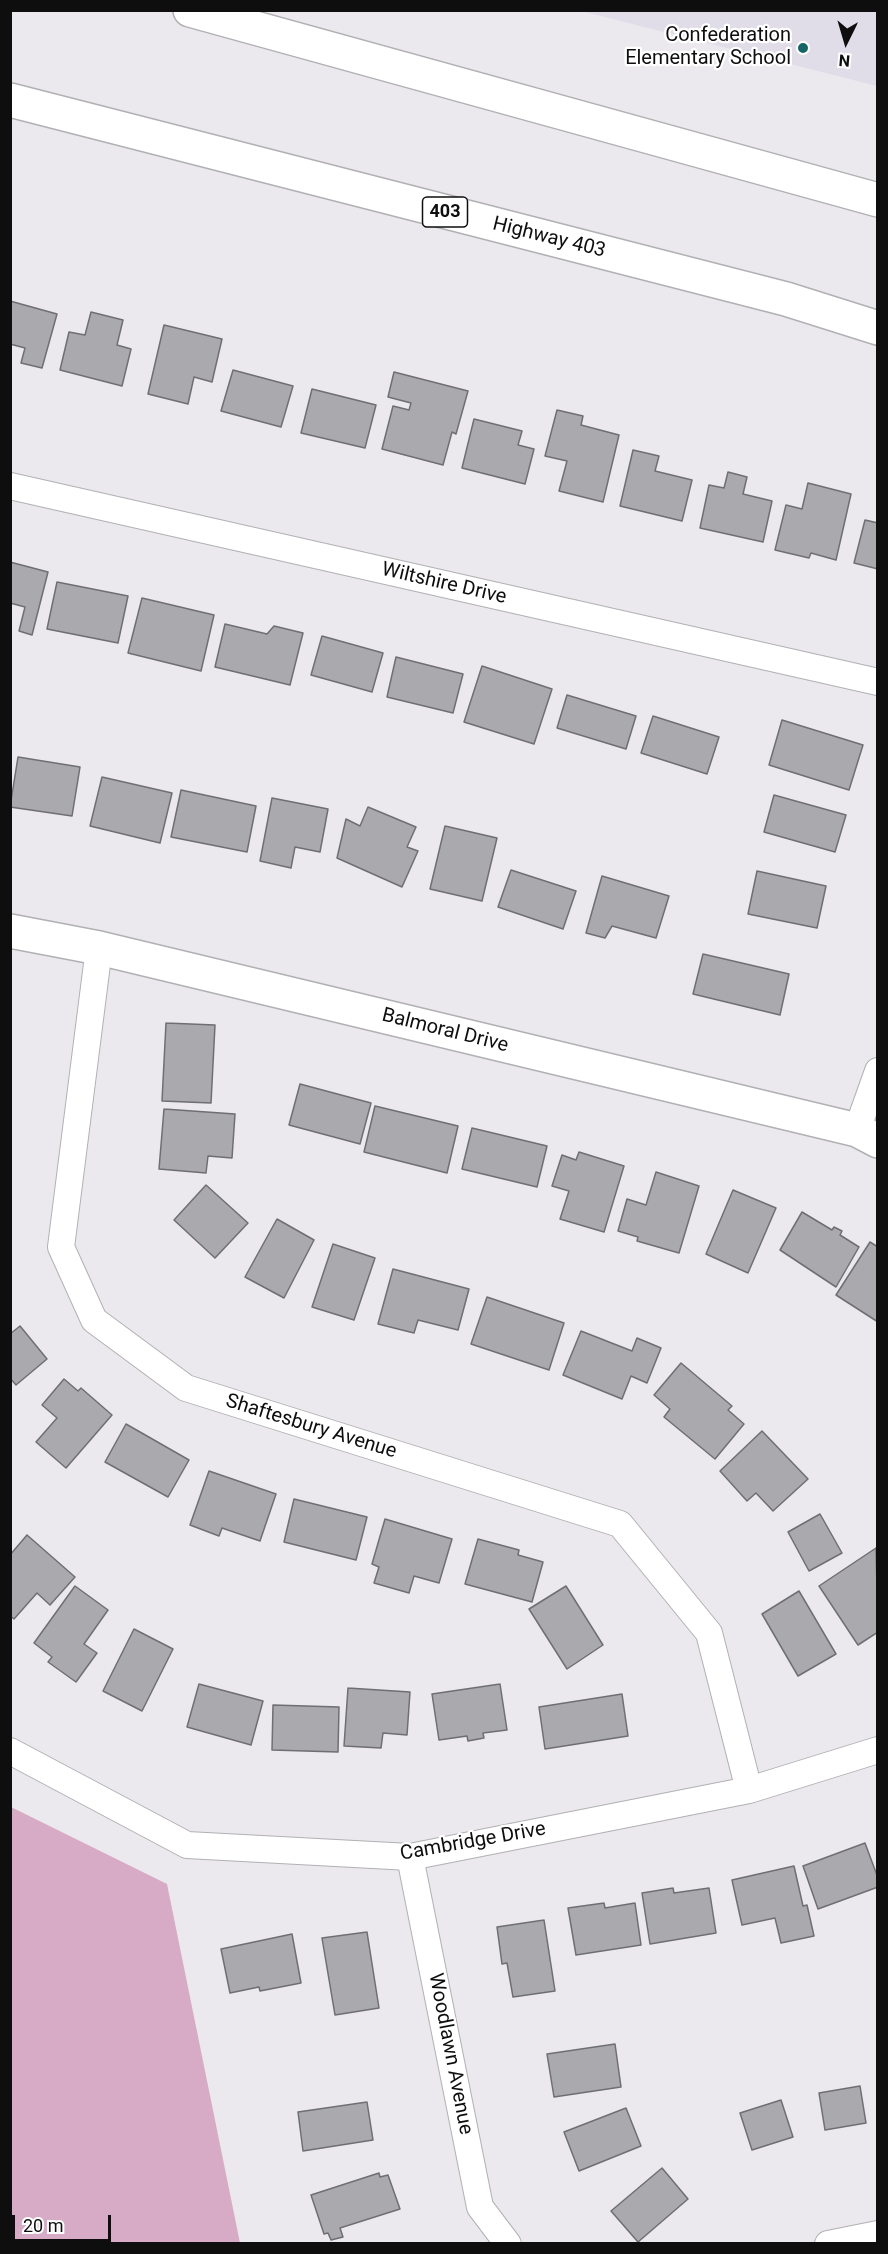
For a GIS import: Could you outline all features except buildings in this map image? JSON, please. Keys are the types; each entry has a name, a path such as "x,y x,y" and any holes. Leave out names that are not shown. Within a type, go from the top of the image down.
{"main road":[{"path":"190,10 878,200"},
{"name":"Highway 403","path":"10,100 786,299 878,328"},
{"name":"Balmoral Drive","path":"10,931 99,948 867,1135"}],"street":[{"name":"Wiltshire Drive","path":"10,486 878,682"},
{"name":"Shaftesbury Avenue","path":"99,948 61,1247 93,1320 186,1388 620,1524 710,1632 749,1790"},
{"path":"867,1135 878,1071"},
{"name":"Cambridge Drive","path":"10,1751 187,1845 410,1857 749,1790 878,1750"},
{"name":"Woodlawn Avenue","path":"410,1857 480,2207 508,2244"},
{"path":"828,2244 878,2234"}],"shaded area":[{"name":"Confederation Elementary School","path":"581,11 877,11 877,86"},
{"path":"11,1807 167,1884 240,2243 11,2243"}],"place":[{"name":"Confederation Elementary School","path":"803,48"}]}
